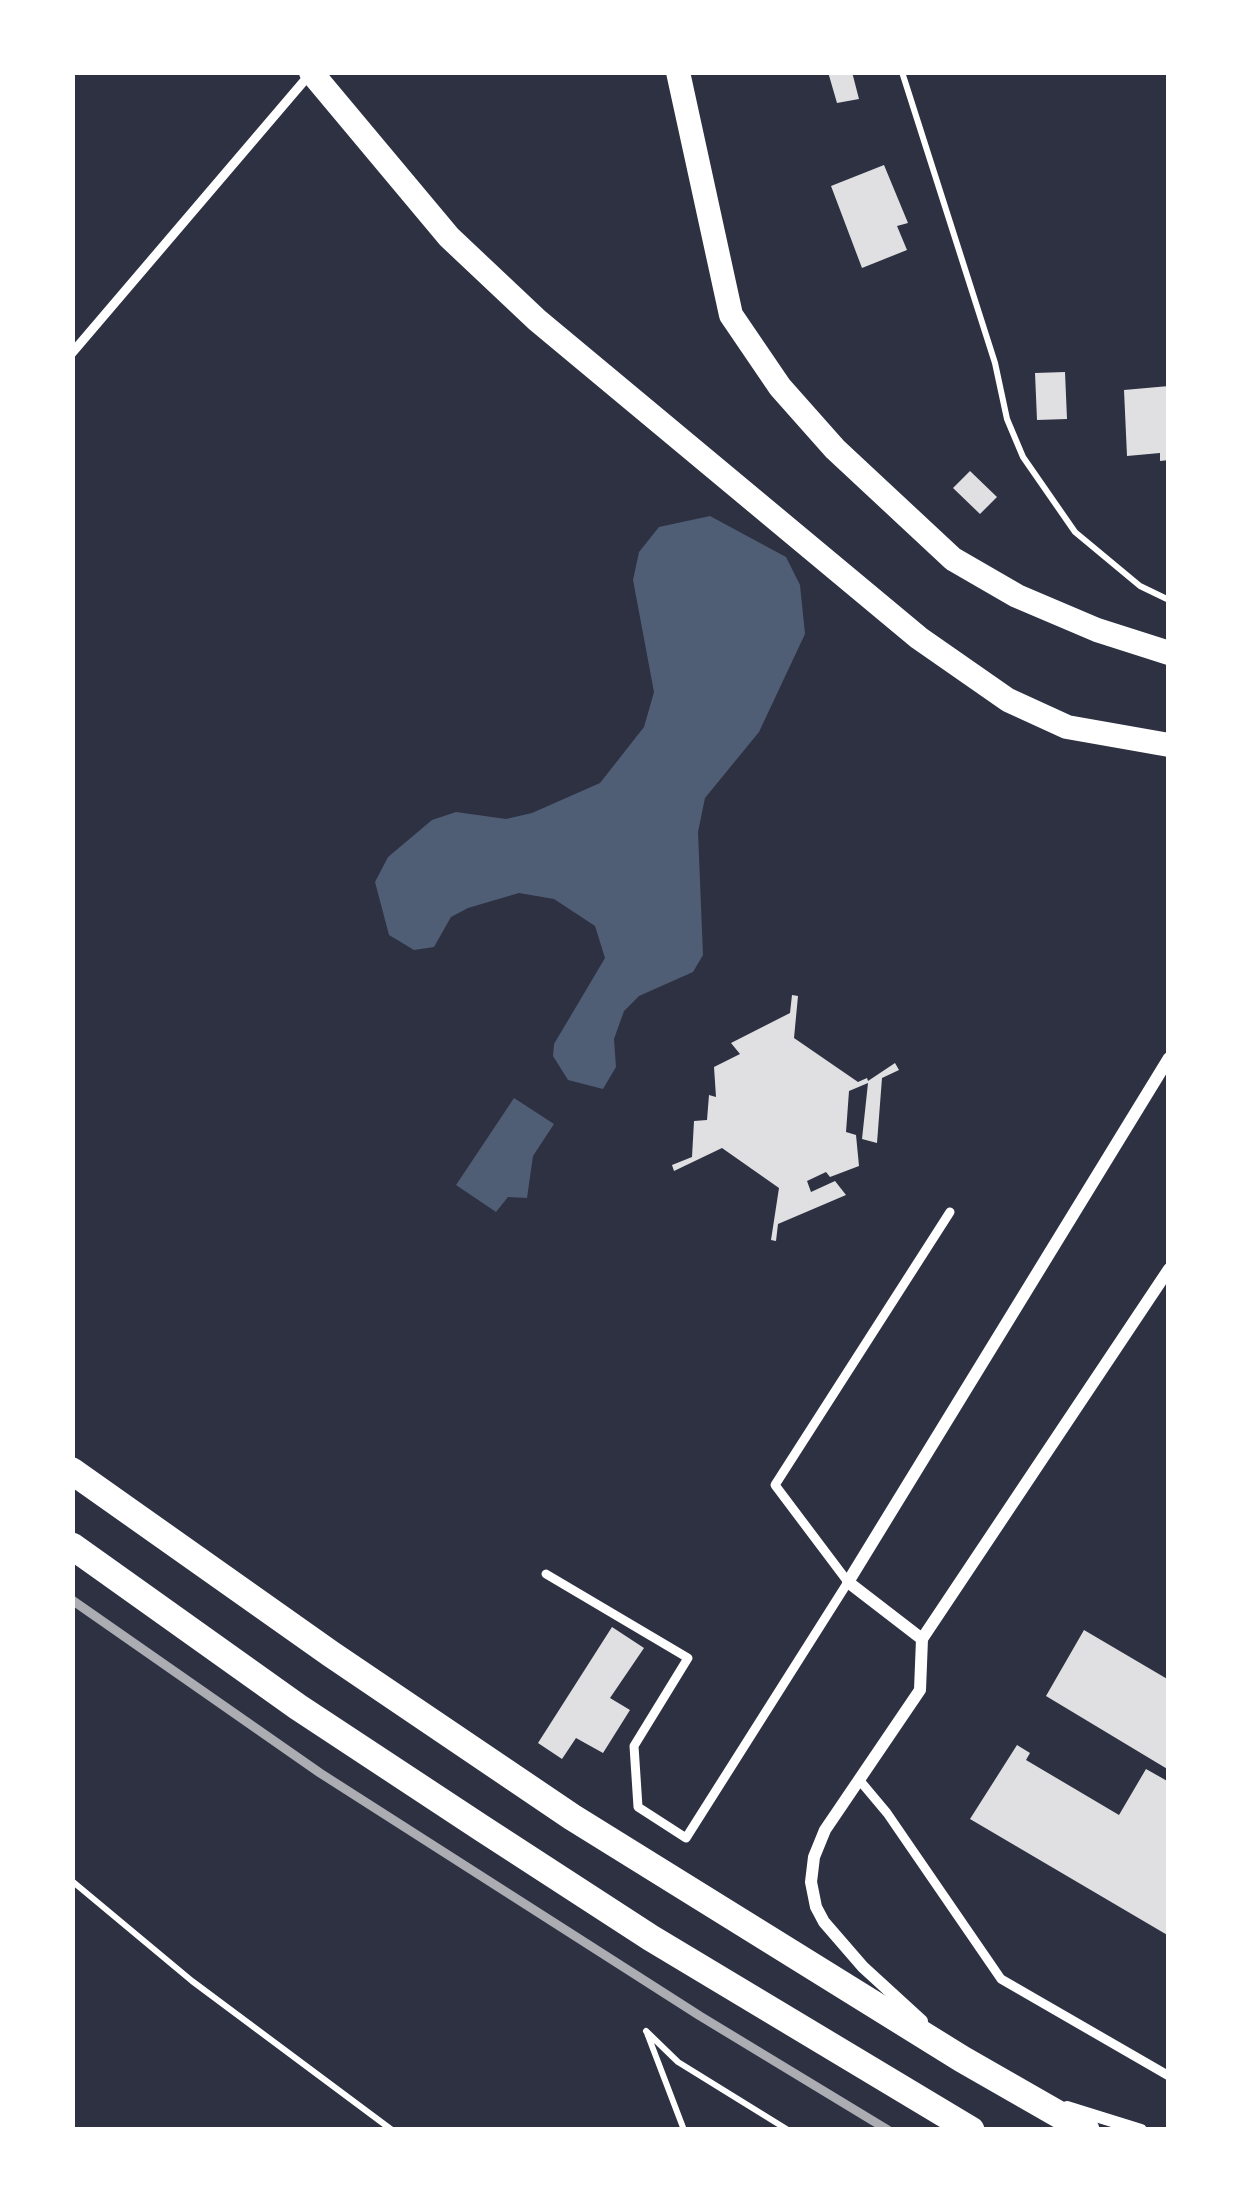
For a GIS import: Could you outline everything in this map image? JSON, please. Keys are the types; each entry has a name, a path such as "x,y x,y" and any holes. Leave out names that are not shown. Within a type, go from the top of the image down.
{"main road":[{"path":"312,72 449,237 537,320 919,638 1008,700 1067,728 1169,746"},
{"path":"678,72 731,315 780,387 835,449 953,559 1037,605 1169,653"},
{"path":"72,1471 572,1817 962,2059 1086,2130"},
{"path":"72,1546 298,1707 480,1827 651,1938 970,2130"}],"street":[{"path":"922,1639 848,1582 1169,1058"},
{"path":"962,2059 863,1967 816,1907 811,1882 814,1857 826,1830 920,1690 922,1639 1169,1269"},
{"path":"1024,2094 1141,2130"}],"lane":[{"path":"72,353 312,72"},
{"path":"546,1574 688,1658 634,1746 638,1807 686,1838 848,1582 775,1485 950,1212"},
{"path":"861,1782 1001,1979 1169,2076"}],"path":[{"path":"902,72 995,363 1007,419 1023,457 1075,532 1140,586 1169,600"},
{"path":"72,1881 193,1981 392,2130"},
{"path":"684,2130 646,2031 678,2062 788,2130"}],"water":[{"path":"710,516 786,557 800,585 805,634 759,732 705,798 698,832 703,955 693,972 639,996 624,1011 614,1039 616,1067 603,1089 568,1080 553,1056 554,1044 605,958 595,926 554,899 519,893 451,917 434,947 414,950 389,935 375,882 388,857 432,820 456,812 506,819 532,813 600,783 644,727 654,692 633,580 639,552 659,527"},
{"path":"514,1098 554,1124 533,1156 527,1198 508,1197 496,1212 456,1185"}],"building":[{"path":"828,72 852,72 859,99 837,103"},
{"path":"884,165 908,223 897,226 907,250 862,268 831,186"},
{"path":"1065,372 1067,419 1037,420 1035,373"},
{"path":"1169,386 1169,460 1160,461 1160,453 1127,456 1124,390"},
{"path":"970,471 997,497 980,514 953,488"},
{"path":"792,995 798,996 794,1038 858,1082 868,1081 895,1063 899,1070 882,1078 877,1143 862,1139 868,1083 849,1091 846,1132 856,1135 859,1166 807,1181 811,1192 835,1181 846,1195 778,1224 776,1241 771,1240 779,1188 722,1148 674,1171 672,1165 692,1157 694,1121 707,1120 709,1095 716,1097 714,1067 740,1054 731,1043 790,1013"},
{"path":"612,1627 644,1648 610,1698 630,1710 603,1753 576,1738 562,1759 538,1743"},
{"path":"1084,1630 1169,1680 1169,1770 1046,1696"},
{"path":"1017,1745 1030,1753 1026,1760 1119,1815 1146,1769 1169,1782 1169,1936 970,1819"}],"railway":[{"path":"72,1600 320,1773 888,2130"}]}
